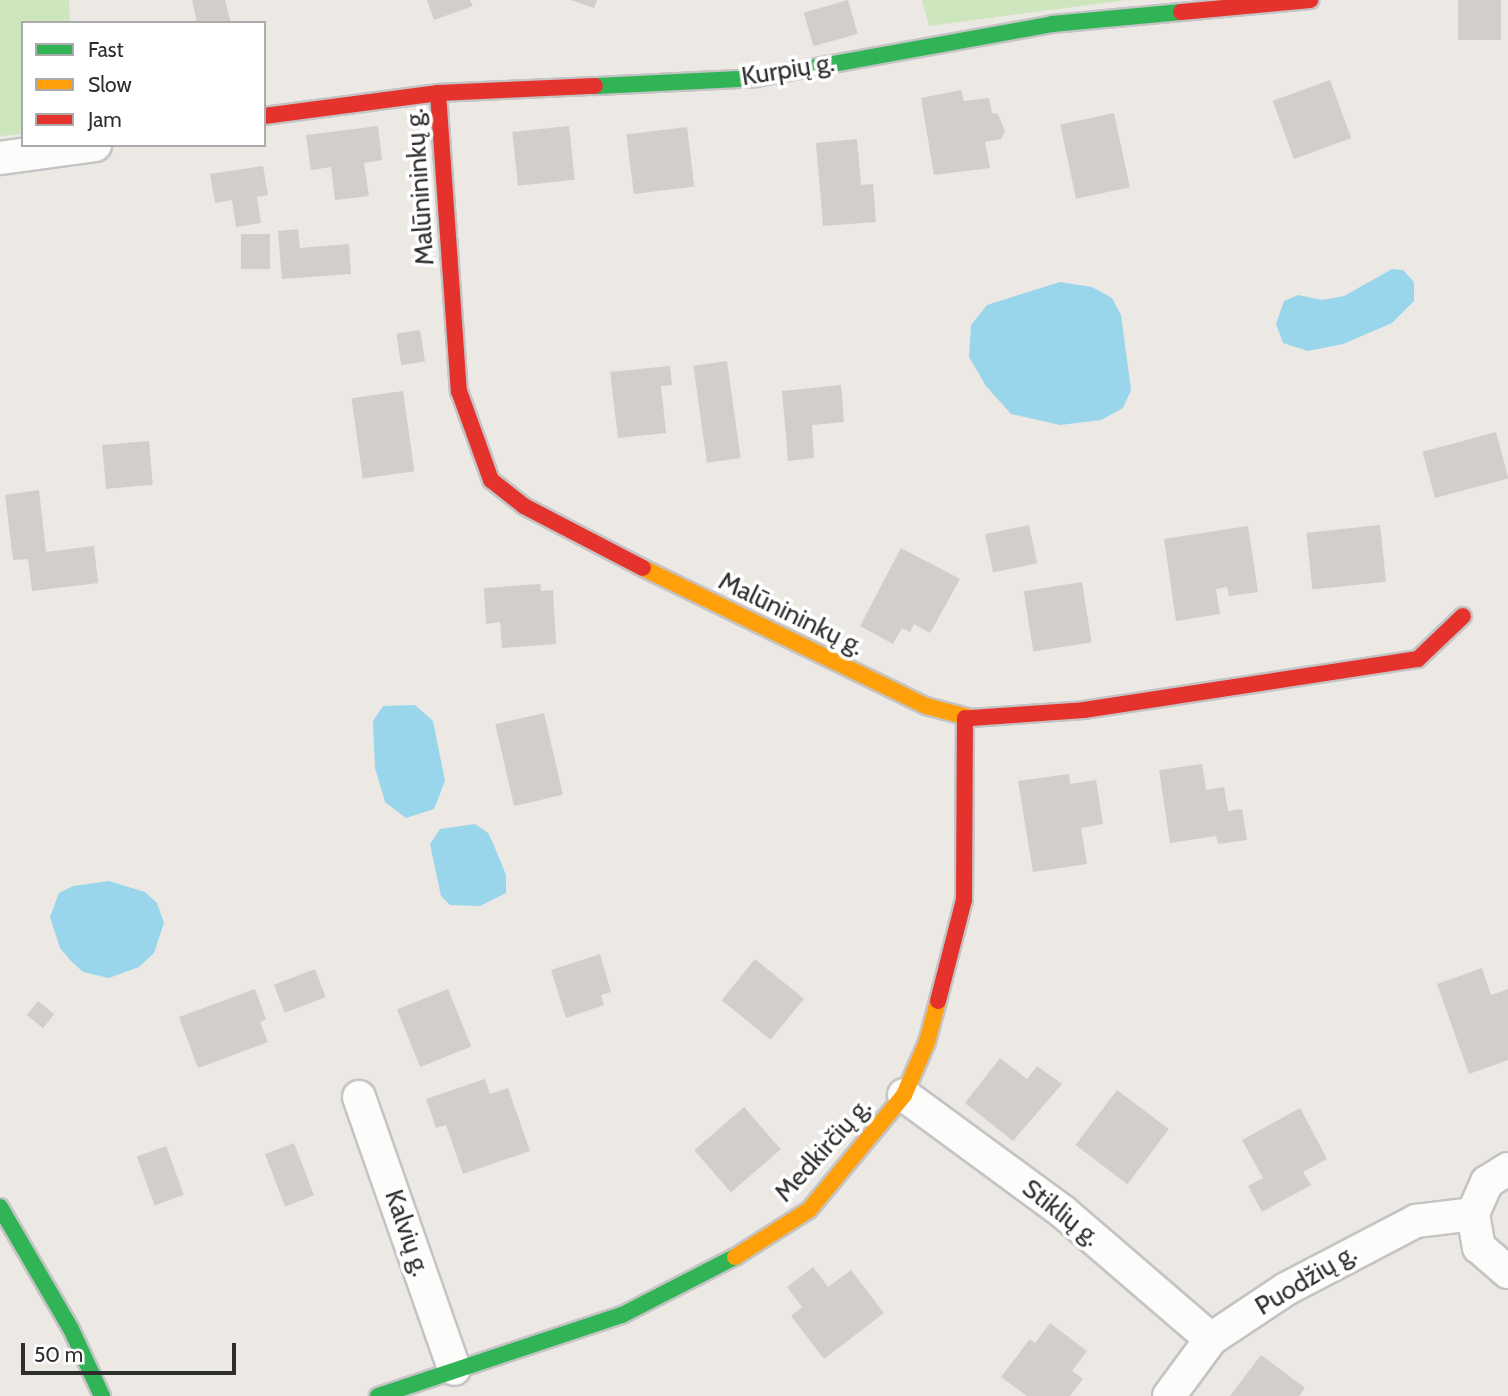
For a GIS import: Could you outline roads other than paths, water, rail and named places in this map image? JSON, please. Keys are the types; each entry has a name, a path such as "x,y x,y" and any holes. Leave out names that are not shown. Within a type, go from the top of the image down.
{"street":[{"name":"Kurpių g.","path":"266,116 438,93 756,78 1052,24 1310,0"},
{"name":"Malūnininkų g.","path":"438,93 459,391 491,480 524,506 683,589 926,706 965,718 1084,710 1418,659 1463,616"},
{"path":"0,158 80,147"},
{"name":"Medkirčių g.","path":"377,1396 622,1315 760,1244 809,1210 904,1095 927,1042 964,900 965,718"},
{"name":"Stiklių g.","path":"904,1095 1062,1211 1211,1339"},
{"name":"Kalvių g.","path":"359,1097 454,1369"},
{"path":"1508,1169 1487,1182 1473,1214 1479,1247 1508,1272"},
{"path":"0,1207 71,1329 102,1396"},
{"name":"Puodžių g.","path":"1169,1396 1211,1339 1369,1243 1416,1221 1473,1214"}],"water":[{"path":"1392,269 1403,270 1414,282 1414,301 1392,323 1343,344 1308,351 1283,343 1276,324 1284,301 1298,295 1322,300 1344,296"},
{"path":"1060,282 1092,287 1112,298 1121,315 1131,390 1123,408 1101,420 1060,425 1011,414 986,386 969,357 971,325 987,305"},
{"path":"415,705 433,721 445,781 434,809 406,818 385,802 375,768 373,721 383,706"},
{"path":"475,824 488,833 493,843 506,875 506,893 480,906 450,905 441,896 430,844 440,829"},
{"path":"109,881 145,892 157,903 164,923 154,953 139,967 109,978 83,972 71,961 60,948 50,917 59,893 73,886"}]}
